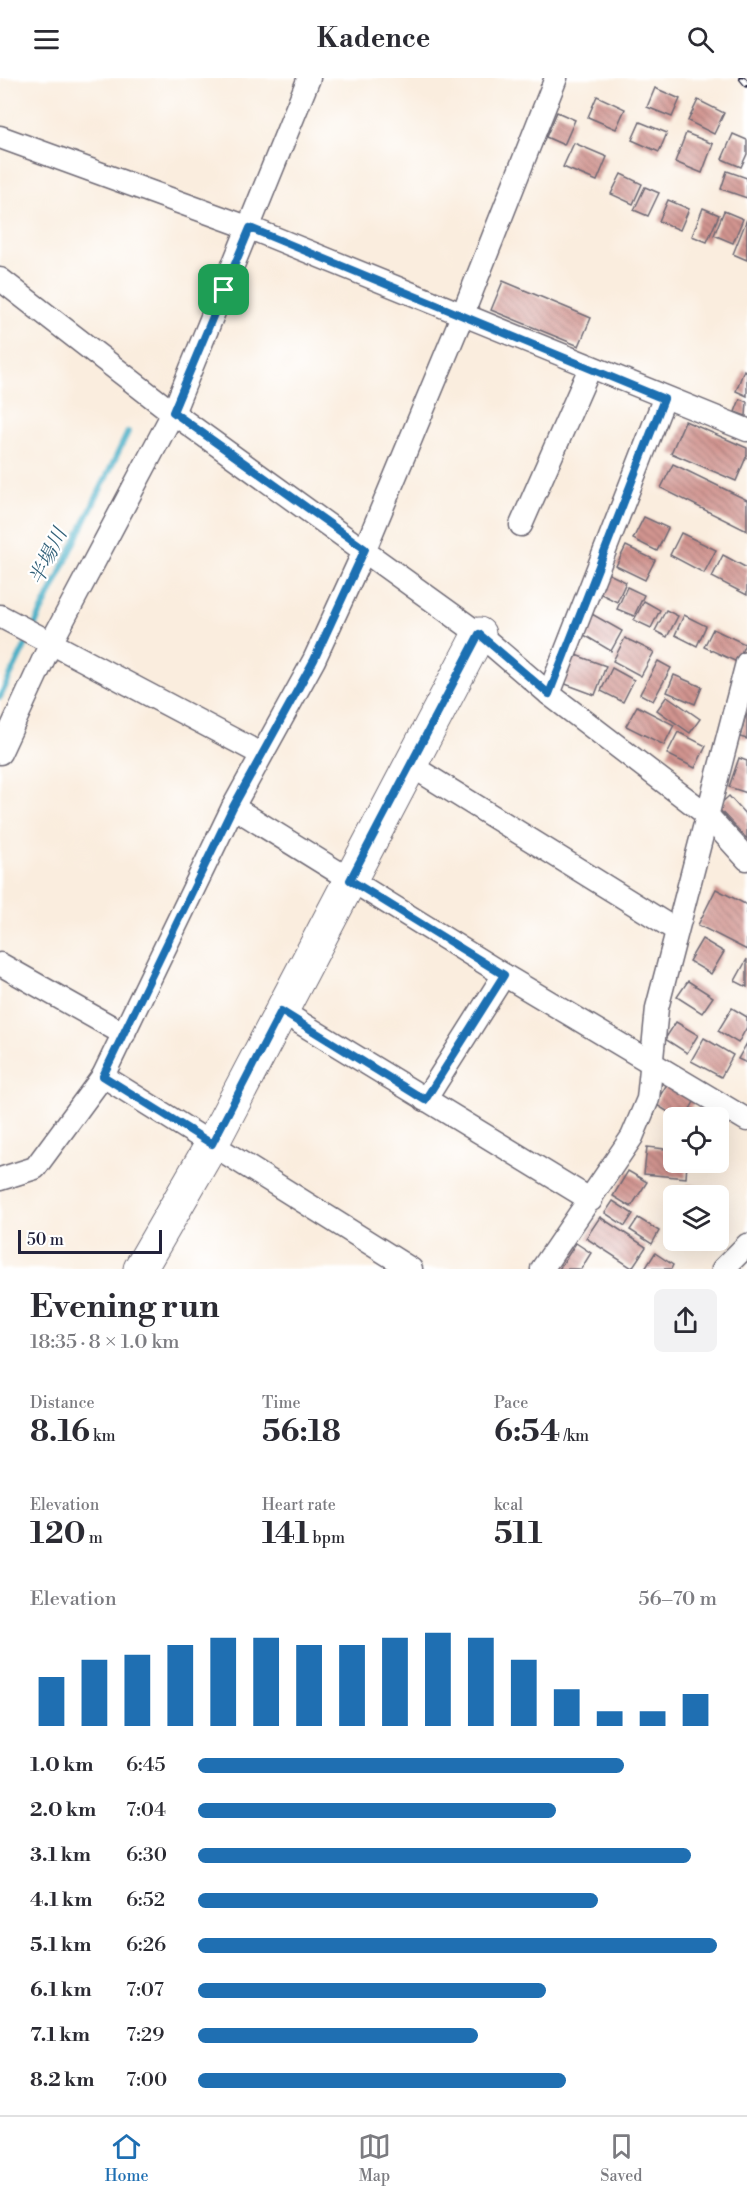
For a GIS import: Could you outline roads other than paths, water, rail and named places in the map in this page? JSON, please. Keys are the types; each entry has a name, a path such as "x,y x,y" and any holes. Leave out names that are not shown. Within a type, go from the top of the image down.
{"street":[{"path":"0,753 51,643 173,412 250,228 309,78"},
{"path":"0,1179 35,1168 103,1076 233,807 314,660 365,549 462,316 556,78"},
{"path":"0,137 250,228 664,399 747,430"},
{"path":"0,279 173,412 365,549 479,634 549,694 706,814 747,859"},
{"path":"521,525 590,368"},
{"path":"549,694 664,399"},
{"path":"0,616 261,754"},
{"path":"140,1269 212,1144 479,634"},
{"path":"542,1269 632,1137 648,1099 657,1008 747,663"},
{"path":"410,765 676,930"},
{"path":"233,807 504,975 747,1120"},
{"path":"0,964 124,1034"},
{"path":"425,1100 504,975"},
{"path":"281,1011 591,1200"},
{"path":"103,1076 411,1269"},
{"path":"723,1269 747,1245"}],"waterway":[{"name":"半場川","path":"33,629 128,432"},
{"name":"半場川","path":"0,697 29,638"}],"railway":[{"path":"742,78 747,84"}]}
